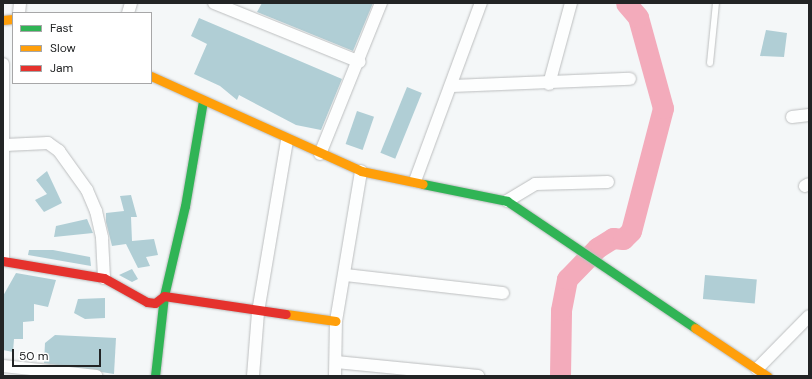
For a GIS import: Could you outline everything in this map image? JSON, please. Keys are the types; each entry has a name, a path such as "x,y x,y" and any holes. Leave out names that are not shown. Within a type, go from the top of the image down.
{"street":[{"path":"320,154 360,62 381,3"},
{"path":"415,181 452,86 480,3"},
{"path":"549,84 571,3"},
{"path":"218,4 360,62"},
{"path":"3,64 5,145 3,257"},
{"path":"152,76 287,140 361,171 507,201 767,376"},
{"path":"452,86 549,84 630,79"},
{"path":"154,376 164,296 185,206 203,101"},
{"path":"792,117 809,115"},
{"path":"252,376 258,312 287,140"},
{"path":"5,145 48,143 59,151 86,190 96,212 102,238 104,278"},
{"path":"334,376 336,362 336,321 345,275 361,171"},
{"path":"507,201 535,184 608,182"},
{"path":"3,261 104,278 147,302 155,303 164,296 258,312 336,321"},
{"path":"345,275 503,293"},
{"path":"757,369 809,316"},
{"path":"336,362 478,376"},
{"path":"3,366 96,376"}],"lane":[{"path":"710,63 716,3"}],"building":[{"path":"262,3 373,3 353,51 257,12"},
{"path":"199,18 342,79 321,130 296,125 239,95 237,100 220,86 194,74 207,44 191,36"},
{"path":"766,30 787,33 784,57 760,56"},
{"path":"407,87 422,93 395,159 380,153"},
{"path":"357,111 374,117 363,150 346,144"},
{"path":"47,171 62,203 44,212 35,200 47,194 36,180"},
{"path":"131,195 137,217 131,217 132,241 154,239 158,255 146,257 150,266 138,268 126,244 112,246 106,222 106,213 124,211 120,196"},
{"path":"87,219 93,233 54,237 56,226"},
{"path":"29,250 53,250 90,257 91,266 28,255"},
{"path":"132,269 138,279 132,282 119,275"},
{"path":"16,273 56,280 48,307 34,304 34,321 23,322 23,339 14,339 13,352 3,350 3,296"},
{"path":"705,275 757,280 755,303 703,299"},
{"path":"105,298 105,318 85,319 74,313 78,299"},
{"path":"55,335 116,338 114,374 44,363 45,343"}],"waterway":[{"path":"560,376 561,310 567,279 597,248 613,238 623,239 631,231 663,108 638,17 626,3"}],"traffic: fast":[{"path":"155,376 164,296 185,206 203,101"},
{"path":"423,184 507,201 695,328"}],"traffic: slow":[{"path":"3,20 12,19"},
{"path":"152,76 361,171 423,184"},
{"path":"286,314 336,321"},
{"path":"695,328 767,376"}],"traffic: jam":[{"path":"3,261 104,278 147,302 155,303 164,296 286,314"}]}
